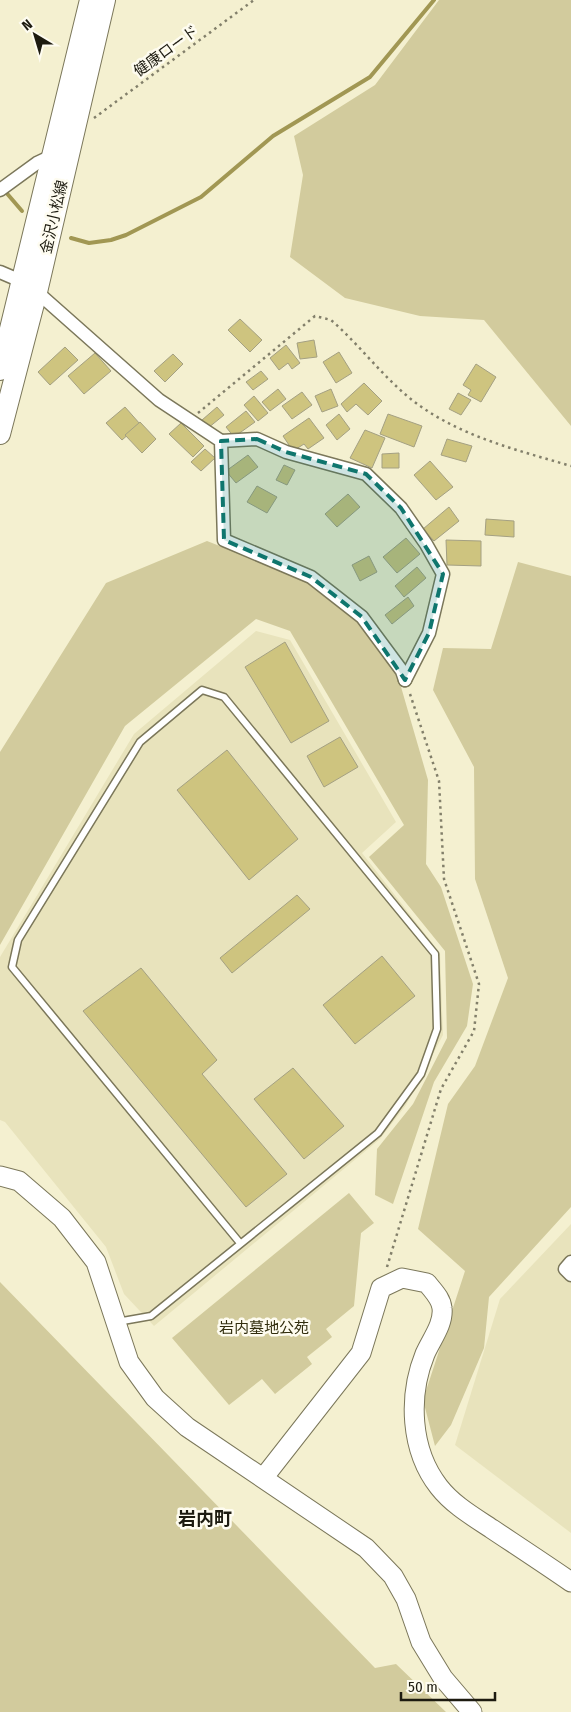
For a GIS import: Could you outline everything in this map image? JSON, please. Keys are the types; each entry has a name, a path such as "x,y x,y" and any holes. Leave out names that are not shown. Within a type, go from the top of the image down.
{"main road":[{"name":"金沢小松線","path":"0,434 54,155 90,0"},
{"name":"金沢小松線","path":"0,370 29,286 105,0"}],"street":[{"path":"4,187 54,155"},
{"path":"0,272 29,286 158,400 222,441 257,438 286,452 366,474 401,508 426,544 443,574 429,633 405,680 402,671 362,617 310,577 224,540 222,441"},
{"path":"0,1176 19,1181 62,1218 96,1262 128,1362 155,1398 187,1427 264,1477 366,1548 394,1576 406,1599 421,1642 443,1678 472,1712"},
{"path":"571,1262 564,1269 571,1275"},
{"path":"264,1477 361,1352 381,1288 402,1278 427,1283 439,1298 442,1310 440,1324 425,1355 413,1395 414,1419 426,1467 440,1488 461,1508 571,1582"}],"lane":[{"path":"116,1323 151,1316 378,1133 421,1074 437,1029 435,954 224,697 202,690 140,742 18,940 12,966 240,1243"}],"path":[{"name":"健康ロード","path":"90,121 254,0"},
{"path":"190,419 315,316 331,320 414,402 441,420 466,433 571,466"}],"highlighted area":[{"path":"257,439 286,452 366,474 401,508 443,574 429,633 405,680 362,617 311,577 224,540 221,441"}],"shaded area":[{"path":"256,631 290,640 396,822 362,853 440,953 443,1035 406,1105 380,1139 154,1326 124,1294 106,1247 5,1122 0,1120 0,957 134,734"},
{"path":"571,1224 571,1533 455,1445 500,1299"}],"green space":[{"path":"439,0 571,0 571,426 484,320 420,316 345,298 290,257 303,175 294,136 375,85"},
{"path":"207,541 306,580 357,621 397,673 428,780 426,864 441,887 473,984 467,1026 434,1082 393,1204 375,1195 377,1149 413,1104 447,1038 445,951 369,857 404,825 290,631 256,619 125,726 0,945 0,752 106,583"},
{"path":"518,562 571,576 571,1207 489,1297 484,1348 451,1425 435,1446 423,1400 465,1271 418,1229 448,1104 475,1066 508,978 475,879 474,767 433,690 443,648 491,649"},
{"name":"岩内墓地公苑","path":"349,1193 374,1223 361,1233 354,1306 326,1329 332,1337 307,1357 312,1364 275,1394 262,1379 229,1405 172,1338"},
{"path":"0,1282 375,1668 396,1664 446,1712 0,1712"}],"building":[{"path":"240,319 262,340 250,352 228,330"},
{"path":"314,340 317,357 300,359 297,343"},
{"path":"286,345 300,363 292,369 288,363 279,370 270,358"},
{"path":"65,347 78,360 50,385 38,372"},
{"path":"339,352 352,373 336,383 323,362"},
{"path":"95,353 111,371 84,394 68,376"},
{"path":"173,354 183,364 165,382 154,371"},
{"path":"476,364 496,377 481,402 468,395 471,390 463,385"},
{"path":"261,371 268,379 253,390 246,382"},
{"path":"364,383 382,401 368,415 356,404 347,412 341,404"},
{"path":"278,389 286,399 270,411 262,402"},
{"path":"331,389 338,406 322,412 315,396"},
{"path":"302,392 312,405 292,419 282,406"},
{"path":"458,393 471,400 461,415 449,409"},
{"path":"254,396 268,413 258,421 244,405"},
{"path":"125,407 140,424 122,440 106,423"},
{"path":"217,407 224,415 208,428 202,420"},
{"path":"246,411 255,422 234,437 226,427"},
{"path":"339,414 350,429 337,440 326,425"},
{"path":"388,414 422,426 414,447 380,434"},
{"path":"309,418 324,438 308,449 304,444 293,451 283,436"},
{"path":"140,422 156,439 142,453 125,435"},
{"path":"181,423 204,446 193,457 169,434"},
{"path":"365,430 385,438 372,468 350,458"},
{"path":"447,439 472,446 466,462 441,455"},
{"path":"205,449 215,458 201,471 191,462"},
{"path":"399,453 399,468 382,468 382,454"},
{"path":"248,455 258,467 236,483 226,471"},
{"path":"430,461 453,487 436,500 414,475"},
{"path":"284,465 295,470 287,485 276,480"},
{"path":"257,486 277,497 267,513 247,502"},
{"path":"348,494 360,507 337,527 325,514"},
{"path":"449,507 459,521 434,541 423,529"},
{"path":"486,519 514,521 514,537 485,535"},
{"path":"406,538 420,554 397,573 383,557"},
{"path":"446,540 481,541 481,566 447,565"},
{"path":"369,556 377,572 360,581 352,565"},
{"path":"417,567 426,578 404,597 395,586"},
{"path":"408,597 414,606 392,624 385,615"},
{"path":"285,642 329,721 291,743 245,667"},
{"path":"340,737 358,767 324,787 307,756"},
{"path":"227,750 298,839 249,880 177,790"},
{"path":"297,895 310,909 232,973 220,958"},
{"path":"382,956 415,996 355,1044 323,1005"},
{"path":"141,968 217,1060 202,1074 287,1174 246,1207 83,1011"},
{"path":"293,1068 344,1126 304,1159 254,1099"}],"waterway":[{"path":"71,238 89,243 111,240 126,235 201,197 273,136 370,77 434,0"},
{"path":"4,190 22,211"}],"district":[{"name":"岩内町","path":"205,1519"}]}
